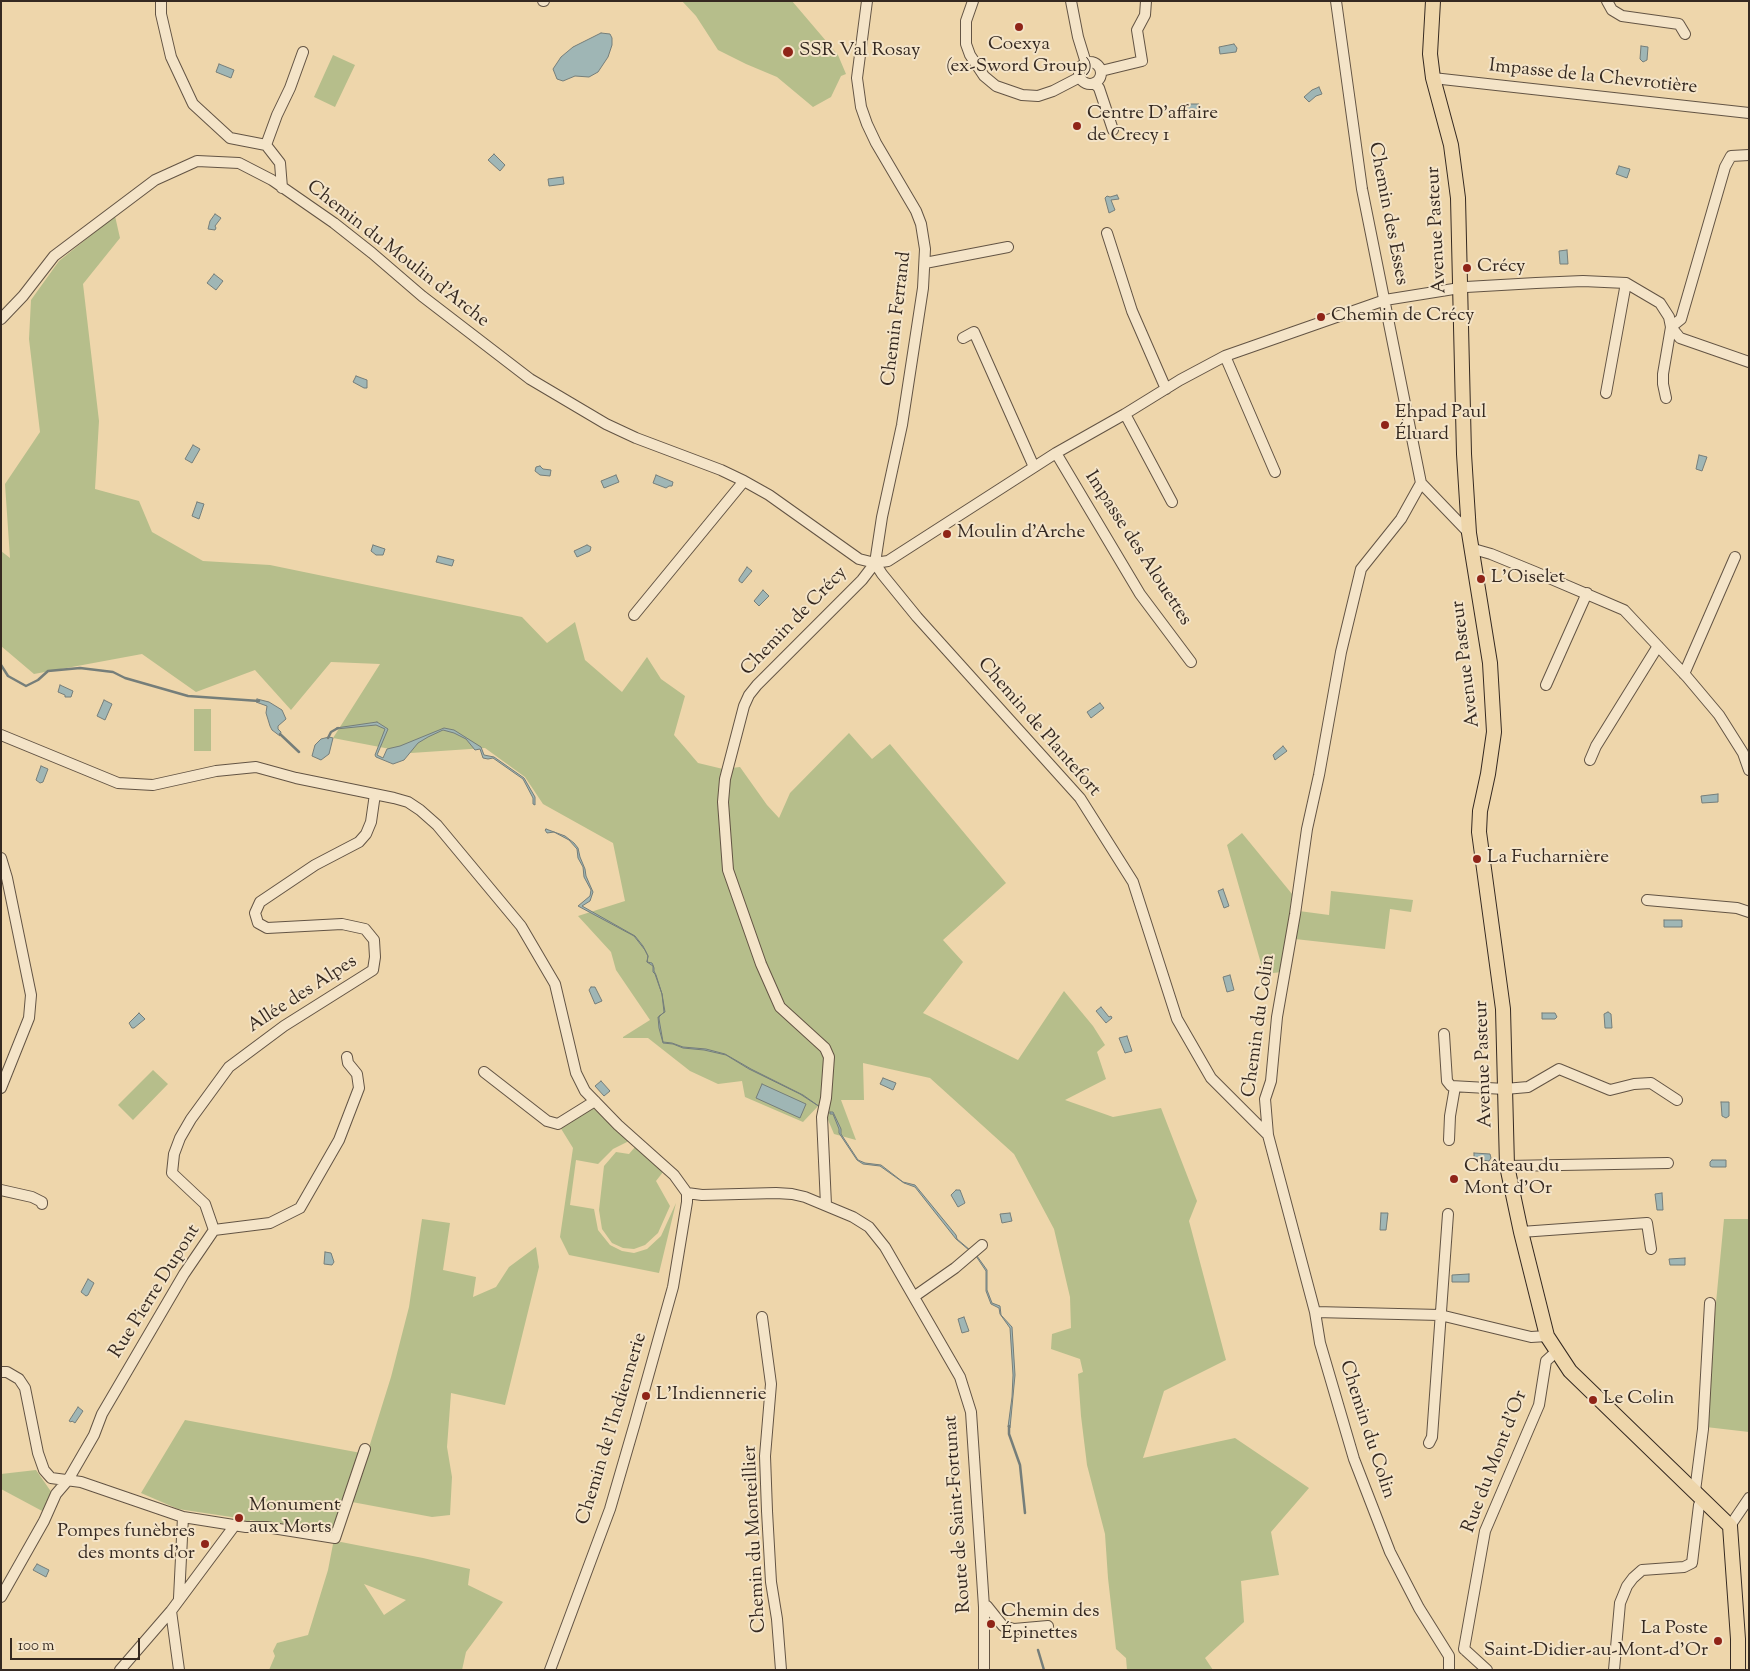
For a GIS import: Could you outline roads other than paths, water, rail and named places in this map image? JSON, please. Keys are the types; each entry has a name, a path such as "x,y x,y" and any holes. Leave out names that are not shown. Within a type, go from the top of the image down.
{"main road":[{"name":"Avenue Pasteur","path":"1433,1 1430,54 1433,78 1451,145 1458,198 1464,454 1470,548 1490,663 1494,732 1480,811 1479,832 1503,1009 1507,1166 1547,1336 1570,1371 1730,1526"},
{"path":"1730,1526 1738,1670"}],"street":[{"path":"161,1 161,14 171,57 193,104 230,138 266,145 280,163 282,188"},
{"name":"Chemin Ferrand","path":"867,1 857,78 859,99 873,136 916,211 924,238 925,263 923,288 902,425 882,517 875,563"},
{"path":"973,1 966,21 966,44 970,55 980,70 996,86 1022,94 1038,96 1053,91 1080,77"},
{"path":"1071,1 1086,63"},
{"path":"1101,71 1142,61 1137,30 1145,15 1146,1"},
{"name":"Chemin des Esses","path":"1336,1 1358,161 1421,483"},
{"path":"1607,1 1612,10 1622,16 1679,24 1685,34"},
{"path":"266,145 303,52"},
{"path":"1089,62 1097,64 1101,71 1099,78 1094,83 1087,83 1080,77 1081,67 1089,62"},
{"name":"Impasse de la Chevrotière","path":"1433,78 1749,113"},
{"path":"1094,83 1099,88 1113,130"},
{"path":"1671,327 1681,319 1725,167 1731,156 1749,155"},
{"name":"Chemin du Moulin d'Arche","path":"1,319 23,296 54,256 155,180 197,161 239,163 264,175 351,236 422,296 530,379 606,424 744,481 769,495 859,559 875,563"},
{"path":"1107,233 1132,311 1166,389"},
{"path":"925,263 1008,247"},
{"name":"Chemin de Crécy","path":"826,1205 822,1117 826,1098 829,1057 825,1048 780,1007 762,964 728,870 723,802 725,779 744,706 757,684 862,580 875,563 888,561 1056,453 1180,380 1225,356 1385,300 1461,288 1536,282 1583,281 1626,283"},
{"path":"1606,393 1626,283 1660,303 1669,317 1671,327 1662,374 1666,398"},
{"path":"1671,327 1680,338 1749,362"},
{"path":"963,338 974,332 1034,467"},
{"path":"1225,356 1274,472"},
{"path":"1124,414 1172,502"},
{"name":"Impasse des Alouettes","path":"1056,453 1140,594 1191,662"},
{"path":"634,615 744,481"},
{"path":"1421,483 1469,533"},
{"name":"Chemin du Colin","path":"1421,483 1400,519 1361,569 1341,652 1319,775 1306,829 1295,914 1277,1017 1271,1081 1265,1098 1268,1135 1315,1312 1320,1343 1358,1468 1390,1552 1419,1608 1449,1656"},
{"path":"1470,548 1587,592 1624,610 1684,674 1719,715 1743,753 1749,770"},
{"path":"1684,674 1735,557"},
{"name":"Chemin de Plantefort","path":"875,563 917,618 1080,798 1133,882 1177,1019 1211,1078 1268,1135"},
{"path":"1546,685 1587,592"},
{"path":"1590,760 1596,746 1658,646"},
{"path":"1,735 118,783 153,785 216,771 256,767 296,778 408,802 420,810 437,825 520,926 555,984 576,1074 585,1091 618,1125 674,1175 687,1193"},
{"name":"Allée des Alpes","path":"214,1230 205,1204 172,1173 174,1154 180,1138 191,1119 229,1067 284,1026 373,970 375,957 374,940 365,929 342,924 267,928 258,923 255,913 260,902 315,865 359,842 366,834 371,822 375,794"},
{"path":"1,858 9,887 31,995 29,1018 1,1088"},
{"path":"1646,900 1737,908 1749,912"},
{"path":"1444,1034 1446,1081 1451,1086 1505,1089 1528,1087 1559,1069 1610,1090 1634,1084 1651,1083 1677,1100"},
{"name":"Rue Pierre Dupont","path":"1,1597 44,1521 56,1494 68,1480 94,1435 102,1414 184,1274 214,1230 270,1223 300,1208 339,1140 359,1088 357,1074 348,1063 347,1057"},
{"path":"484,1072 547,1121 558,1124 595,1101"},
{"path":"1449,1140 1450,1116 1456,1087"},
{"path":"1507,1166 1668,1163"},
{"path":"1,1190 32,1196 42,1202 42,1204"},
{"name":"Route de Saint-Fortunat","path":"687,1193 702,1195 776,1192 805,1197 853,1217 869,1227 886,1247 960,1377 971,1412 984,1607 984,1670"},
{"name":"Chemin de l'Indiennerie","path":"550,1670 610,1509 635,1423 673,1287 687,1193"},
{"path":"1429,1443 1432,1437 1448,1214"},
{"path":"1521,1232 1647,1223 1651,1249"},
{"path":"915,1296 977,1250"},
{"path":"1614,1670 1620,1603 1627,1586 1642,1570 1684,1567 1692,1563 1699,1505 1710,1304"},
{"path":"1315,1312 1440,1315 1531,1337 1547,1336"},
{"name":"Chemin du Monteillier","path":"762,1317 771,1384 765,1456 767,1511 771,1582 777,1618 781,1670"},
{"name":"Rue du Mont d'Or","path":"1464,1649 1485,1531 1539,1405 1546,1361 1557,1351"},
{"path":"1,1372 7,1372 19,1379 25,1388 38,1453 44,1470 51,1478 81,1482 183,1517 335,1538 365,1450"},
{"path":"1730,1526 1749,1498"},
{"path":"179,1598 183,1517"},
{"path":"120,1670 172,1611 179,1598 235,1525"},
{"path":"984,1607 988,1606 1003,1626 1014,1629 1048,1626"},
{"path":"172,1611 179,1670"},
{"path":"1449,1670 1449,1656 1464,1649 1487,1670"}],"water":[{"path":"601,33 610,34 612,45 608,57 598,72 589,77 575,76 563,81 557,79 553,69 561,57 573,47"},
{"path":"1234,44 1237,48 1236,52 1220,54 1219,47"},
{"path":"1641,46 1648,47 1647,60 1643,62 1640,59"},
{"path":"219,64 234,70 231,78 216,72"},
{"path":"1319,87 1322,94 1309,102 1304,97 1312,90"},
{"path":"1186,104 1199,104 1199,111 1185,111"},
{"path":"494,154 505,165 500,171 488,160"},
{"path":"1619,166 1630,169 1627,178 1616,174"},
{"path":"563,177 564,184 549,186 548,179"},
{"path":"1117,195 1119,199 1111,200 1115,210 1109,213 1105,198"},
{"path":"215,214 221,218 215,226 215,230 208,229 210,221"},
{"path":"1567,250 1568,264 1560,264 1559,251"},
{"path":"214,274 223,281 216,290 207,283"},
{"path":"356,376 367,380 367,388 353,382"},
{"path":"193,445 200,449 192,463 185,459"},
{"path":"1699,455 1707,457 1702,471 1696,469"},
{"path":"540,466 543,469 551,470 550,476 540,475 535,471 536,467"},
{"path":"616,475 619,482 604,488 601,481"},
{"path":"656,475 673,482 672,486 666,488 653,483"},
{"path":"197,502 204,504 199,519 192,516"},
{"path":"373,545 385,549 383,555 376,555 371,551"},
{"path":"587,545 591,547 590,551 577,557 574,551"},
{"path":"438,556 454,560 452,566 436,562"},
{"path":"747,567 752,571 742,583 739,579"},
{"path":"763,590 769,596 759,606 754,601"},
{"path":"60,685 73,691 71,697 65,697 65,695 58,692"},
{"path":"257,699 269,702 282,710 286,719 278,726 281,732 280,736 270,726 266,713 267,706 256,702"},
{"path":"104,700 112,704 105,720 97,716"},
{"path":"1100,703 1104,708 1091,718 1087,712"},
{"path":"377,722 388,729 377,755 383,758 387,749 400,746 444,728 454,730 481,747 484,755 494,757 524,778 535,797 535,805 523,779 493,758 483,758 480,749 475,750 466,739 454,733 443,730 428,737 418,743 404,760 393,764 375,755 385,729 376,725 336,729"},
{"path":"333,738 329,754 321,760 312,756 315,745 321,739"},
{"path":"1283,746 1287,751 1275,760 1273,755"},
{"path":"41,766 48,769 43,782 40,783 36,780"},
{"path":"1718,794 1718,802 1702,803 1701,796"},
{"path":"546,829 565,836 578,848 593,892 590,901 582,906 635,936 645,950 634,936 578,906 590,896 591,890 584,877 577,849 569,840 554,832 547,833"},
{"path":"1223,889 1229,906 1224,908 1218,891"},
{"path":"1664,920 1682,920 1682,927 1664,927"},
{"path":"647,962 653,965 662,994 653,972 653,966"},
{"path":"1230,975 1234,990 1227,992 1223,977"},
{"path":"591,987 595,987 602,1001 595,1004 589,990"},
{"path":"1101,1007 1112,1018 1106,1023 1096,1011"},
{"path":"1608,1012 1611,1014 1612,1028 1605,1028 1604,1014"},
{"path":"139,1013 145,1019 132,1028 129,1023"},
{"path":"1542,1013 1555,1013 1557,1017 1555,1019 1542,1019"},
{"path":"659,1017 663,1042 725,1054 803,1095 820,1107 800,1094 749,1069 726,1055 683,1048 663,1043 659,1028"},
{"path":"1127,1036 1132,1051 1125,1053 1119,1038"},
{"path":"883,1078 896,1083 893,1090 880,1084"},
{"path":"601,1081 610,1091 604,1096 595,1086"},
{"path":"762,1084 806,1104 800,1118 756,1098"},
{"path":"1721,1102 1729,1102 1729,1116 1726,1118 1722,1116"},
{"path":"830,1112 833,1112 841,1129 841,1134 858,1160 881,1165 903,1182 915,1185 956,1235 957,1239 977,1256 987,1270 987,1290 992,1303 1000,1306 1001,1315 1012,1327 1015,1375 1010,1428 1008,1427 1013,1375 1010,1328 1000,1314 999,1308 991,1304 986,1291 986,1271 976,1256 956,1239 915,1187 904,1183 880,1166 863,1164 857,1160 839,1133 833,1114 830,1114"},
{"path":"1474,1153 1490,1154 1491,1158 1489,1161 1474,1159"},
{"path":"1712,1160 1726,1160 1726,1167 1710,1166"},
{"path":"956,1190 960,1190 965,1203 958,1207 951,1195"},
{"path":"1662,1193 1663,1210 1657,1210 1655,1194"},
{"path":"1010,1213 1012,1221 1002,1223 1000,1214"},
{"path":"1381,1213 1388,1213 1386,1230 1380,1230"},
{"path":"325,1252 331,1253 334,1262 332,1265 324,1264"},
{"path":"1685,1258 1685,1265 1670,1265 1669,1259"},
{"path":"1469,1274 1469,1282 1452,1282 1452,1275"},
{"path":"88,1279 94,1283 86,1296 81,1292"},
{"path":"964,1317 969,1331 962,1333 958,1319"},
{"path":"1667,1397 1667,1403 1646,1403 1646,1398"},
{"path":"78,1407 83,1411 75,1423 69,1421"},
{"path":"37,1564 49,1570 46,1577 33,1570"}],"waterway":[{"path":"1,665 8,676 26,686 38,680 48,671 80,668 113,672 125,678 188,696 259,701"},
{"path":"328,738 331,732 338,728"},
{"path":"280,734 299,752"},
{"path":"1009,1426 1009,1434 1020,1465 1025,1513"},
{"path":"1038,1650 1044,1670"}],"place":[{"name":"Coexya (ex-Sword Group)","path":"1019,27"},
{"name":"SSR Val Rosay","path":"788,52"},
{"name":"Centre D'affaire de Crecy 1","path":"1077,126"},
{"name":"Crécy","path":"1467,268"},
{"name":"Chemin de Crécy","path":"1321,317"},
{"name":"Ehpad Paul Éluard","path":"1385,425"},
{"name":"Moulin d'Arche","path":"947,534"},
{"name":"L'Oiselet","path":"1481,579"},
{"name":"La Fucharnière","path":"1477,859"},
{"name":"Château du Mont d'Or","path":"1454,1179"},
{"name":"L'Indiennerie","path":"646,1396"},
{"name":"Le Colin","path":"1593,1400"},
{"name":"Monument aux Morts","path":"239,1518"},
{"name":"Pompes funèbres des monts d'or","path":"205,1544"},
{"name":"Chemin des Épinettes","path":"991,1624"},
{"name":"La Poste Saint-Didier-au-Mont-d'Or","path":"1718,1641"}]}
